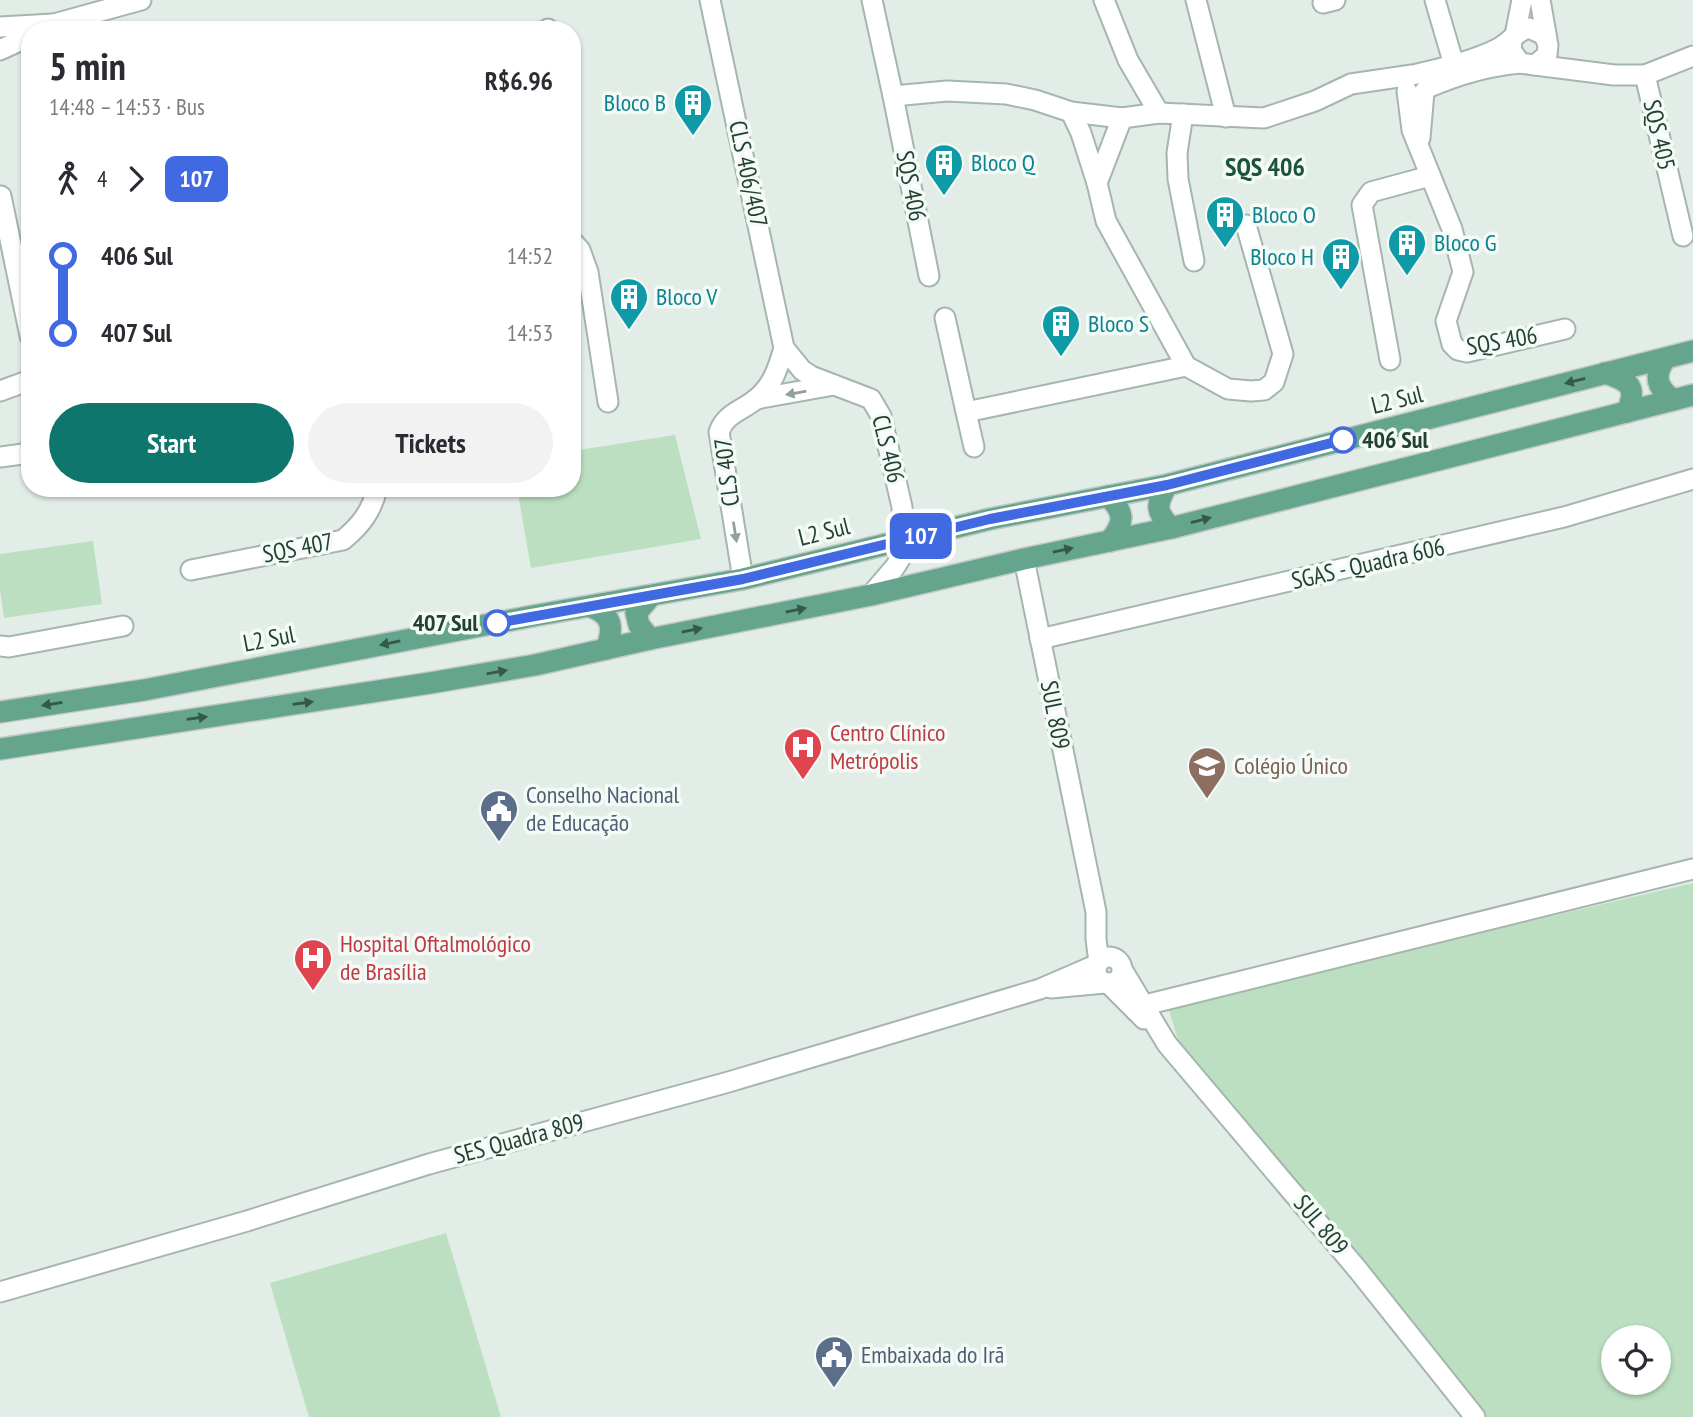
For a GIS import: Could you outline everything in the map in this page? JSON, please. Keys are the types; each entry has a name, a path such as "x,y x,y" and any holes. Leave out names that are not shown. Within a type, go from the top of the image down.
{"main road":[{"name":"L2 Sul","path":"0,712 144,690 537,615 743,579 990,519 1167,485 1693,351"},
{"path":"1665,359 1659,367 1658,382 1662,392 1683,397"},
{"path":"1605,373 1624,379 1631,389 1632,400 1626,412"},
{"path":"0,749 418,685 871,595 1171,528 1683,397"},
{"path":"1167,485 1160,498 1158,511 1171,528"},
{"path":"1108,496 1117,505 1122,520 1119,530 1110,541"},
{"path":"650,597 636,613 639,625 650,639"},
{"path":"591,607 606,614 611,622 612,636 607,649"},
{"path":"144,690 137,709 139,716 151,725"},
{"path":"102,696 112,705 109,731"}],"street":[{"path":"69,21 141,0"},
{"name":"CLS 406/407","path":"710,0 784,348"},
{"name":"SQS 406","path":"872,0 929,276"},
{"path":"1104,0 1128,60 1159,113"},
{"path":"1196,0 1226,117"},
{"path":"1435,0 1456,70"},
{"path":"1522,0 1513,55 1527,64"},
{"path":"1456,70 1544,60 1547,42 1540,0"},
{"path":"0,27 21,27"},
{"path":"893,96 947,91 1006,94 1071,112 1122,118 1159,113 1264,118 1315,101 1351,84 1372,80 1416,85 1456,70 1529,28 1539,31 1547,42"},
{"path":"0,50 21,40"},
{"name":"SQS 405","path":"1547,42 1579,61 1614,75"},
{"name":"SQS 405","path":"1527,64 1614,75 1645,75 1693,56"},
{"name":"SQS 405","path":"1645,75 1683,236"},
{"name":"SQS 406","path":"1416,85 1409,121 1452,229 1463,272 1446,321 1454,348 1467,352 1564,329"},
{"path":"1071,112 1081,133 1106,220 1186,366 1228,388 1251,391 1264,390 1277,375 1283,354 1246,225"},
{"path":"1184,114 1177,153 1178,179 1194,261"},
{"path":"1097,183 1122,118"},
{"path":"1081,133 1096,138 1115,139"},
{"path":"1390,360 1362,205 1371,192 1430,176"},
{"path":"1,196 21,293"},
{"path":"581,253 588,272 608,401"},
{"path":"945,318 974,447"},
{"name":"CLS 406","path":"784,348 802,370 866,395 877,405 902,507 903,540 900,559 871,595"},
{"name":"CLS 407","path":"743,579 719,432 727,418 756,399 775,379 784,348"},
{"path":"965,412 1186,366"},
{"path":"0,379 21,380"},
{"path":"0,391 21,384"},
{"path":"756,399 835,385"},
{"path":"0,457 21,454"},
{"name":"SGAS - Quadra 606","path":"1040,639 1564,517 1693,479"},
{"name":"SQS 407","path":"191,570 343,540 360,526 374,497"},
{"name":"SUL 809","path":"1024,559 1109,971 1358,1269 1475,1417"},
{"path":"0,646 9,647 123,626"},
{"path":"1140,1008 1693,869"},
{"path":"1061,978 1084,949 1096,912"},
{"name":"SES Quadra 809","path":"1040,989 1061,978 1109,971"},
{"name":"SES Quadra 809","path":"0,1292 247,1221 429,1164 725,1083 1109,971"}],"green space":[{"path":"675,435 701,539 531,568 519,497 581,497 581,450"},
{"path":"93,541 102,604 4,618 0,590 0,554"},
{"path":"1693,883 1693,1417 1486,1417 1178,1040 1169,1010 1296,976"},
{"path":"446,1233 501,1417 309,1417 270,1283"}],"bus line":[{"name":"107","path":"497,623 743,579 990,519 1167,485 1343,440"}],"place":[{"name":"Bloco B","path":"693,137"},
{"name":"Bloco Q","path":"944,197"},
{"name":"Bloco O","path":"1225,249"},
{"name":"Bloco G","path":"1407,277"},
{"name":"Bloco H","path":"1341,291"},
{"name":"Bloco V","path":"629,331"},
{"name":"Bloco S","path":"1061,358"},
{"name":"406 Sul","path":"1343,440"},
{"name":"407 Sul","path":"497,623"},
{"name":"Centro Clínico Metrópolis","path":"803,781"},
{"name":"Colégio Único","path":"1207,800"},
{"name":"Conselho Nacional de Educação","path":"499,843"},
{"name":"Hospital Oftalmológico de Brasília","path":"313,992"},
{"name":"Embaixada do Irã","path":"834,1389"}],"district":[{"name":"SQS 406","path":"1265,167"}]}
